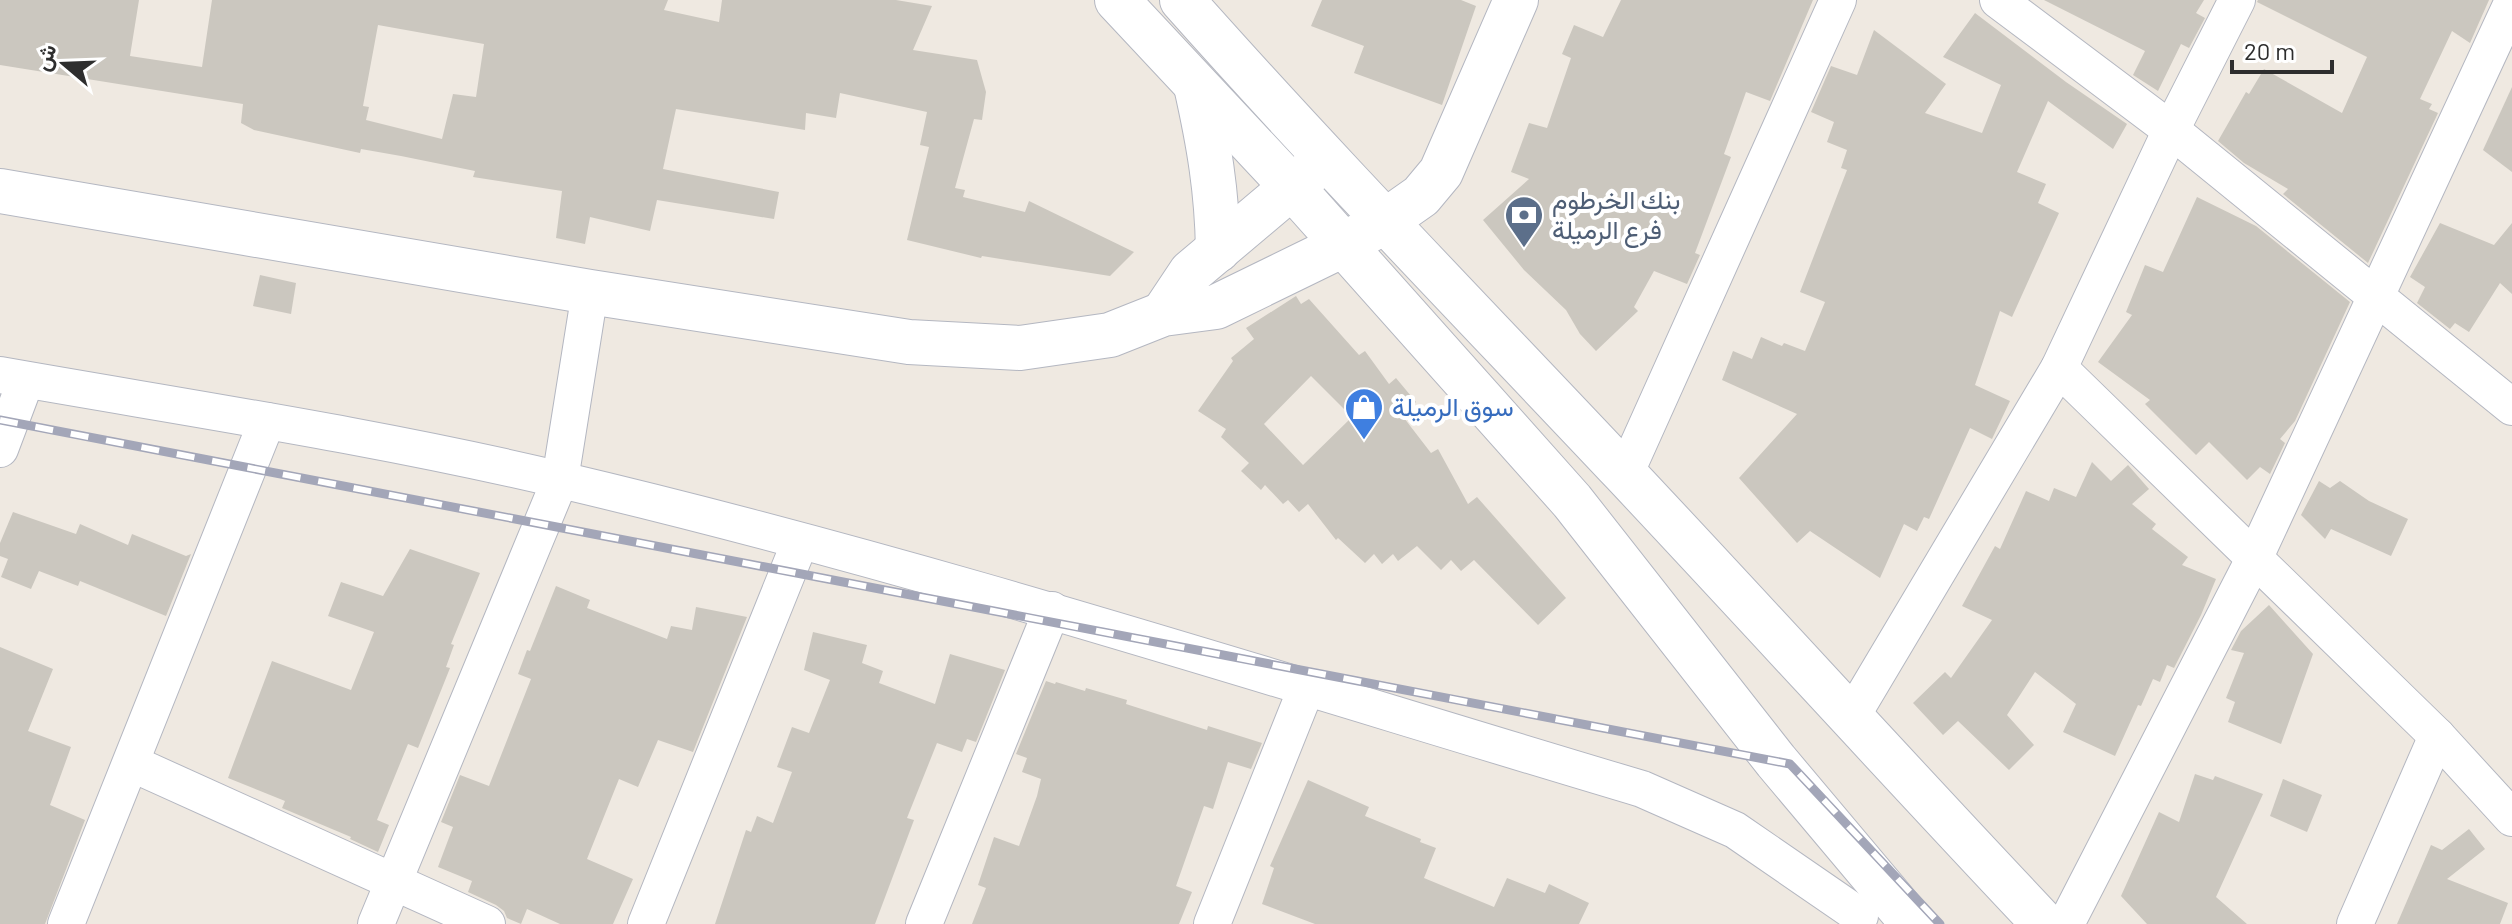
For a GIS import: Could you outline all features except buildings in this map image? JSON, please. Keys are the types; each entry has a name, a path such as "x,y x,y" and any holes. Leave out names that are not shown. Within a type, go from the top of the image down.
{"main road":[{"path":"1117,0 1292,187 1572,501 1776,761 1866,910 1913,924"},
{"path":"0,191 590,292 909,342 1020,348 1110,335 1163,314 1216,307 1384,222 1421,196 1441,172 1516,0"},
{"path":"1193,5 1384,222 1625,474 2044,924"},
{"path":"1195,84 1212,156 1218,250"},
{"path":"1163,314 1191,272 1327,157"}],"street":[{"path":"1625,474 1838,0"},
{"path":"1998,0 2171,130 2512,407"},
{"path":"1850,719 2059,368 2171,130 2237,0"},
{"path":"2066,924 2254,559 2512,3"},
{"path":"376,924 560,480 590,292"},
{"path":"2059,368 2437,736 2512,818"},
{"path":"0,449 13,378 267,421 560,480 1052,610 1642,789 1735,830 1866,910"},
{"path":"66,924 267,421"},
{"path":"646,924 800,542"},
{"path":"924,924 1052,610"},
{"path":"1212,924 1306,689"},
{"path":"2355,924 2437,736"},
{"path":"131,763 487,924"}],"railway":[{"path":"0,420 1790,764 1940,924"}],"place":[{"name":"بنك الخرطوم فرع الرميلة","path":"1524,249"},
{"name":"سوق الرميلة","path":"1364,441"}]}
